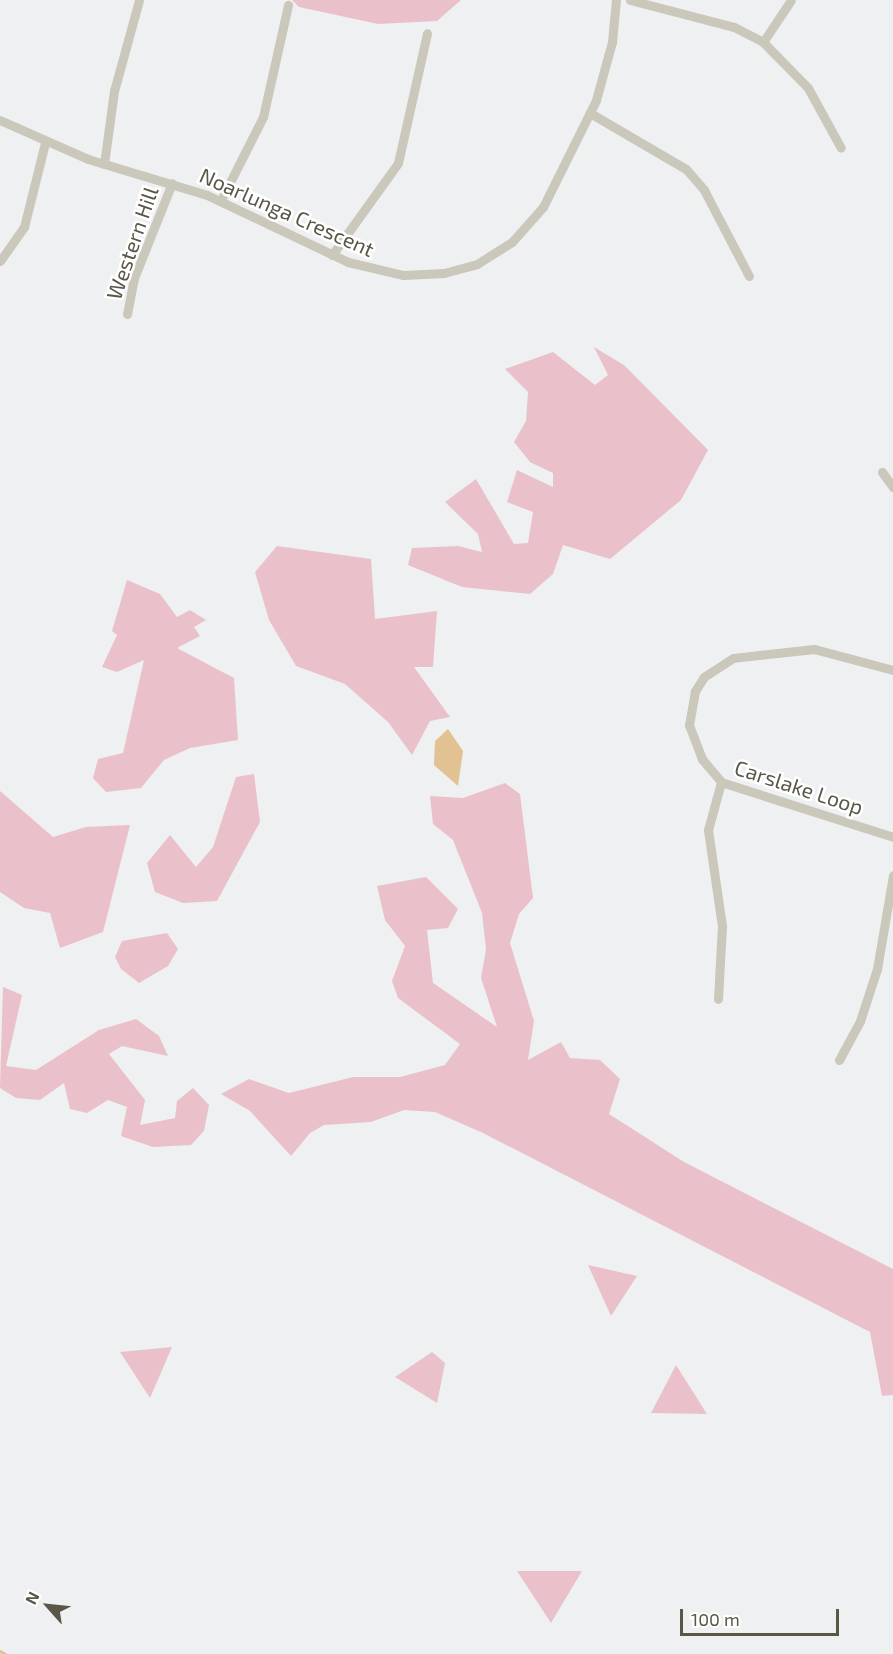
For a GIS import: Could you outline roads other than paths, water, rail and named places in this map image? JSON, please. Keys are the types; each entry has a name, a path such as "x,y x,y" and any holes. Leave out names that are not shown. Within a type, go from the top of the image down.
{"street":[{"path":"104,164 114,91 139,0"},
{"name":"Noarlunga Crescent","path":"0,120 45,143 221,200 333,255 404,275 444,273 477,264 512,242 543,207 590,113 606,72 616,0"},
{"path":"630,0 734,27 763,42 808,88 841,148"},
{"path":"763,42 791,0"},
{"path":"221,200 263,117 288,5"},
{"path":"333,255 398,163 427,33"},
{"path":"590,113 686,169 704,190 749,276"},
{"path":"0,261 24,226 45,143"},
{"name":"Western Hill","path":"127,314 135,278 172,183"},
{"path":"882,472 893,487"},
{"name":"Carslake Loop","path":"893,670 814,649 756,652 717,666 695,691 689,725 702,759 721,782 893,837"},
{"path":"718,999 722,927 708,830 721,782"},
{"path":"839,1060 860,1022 877,969 893,875"}],"waterway":[{"path":"0,1651 5,1654"}]}
